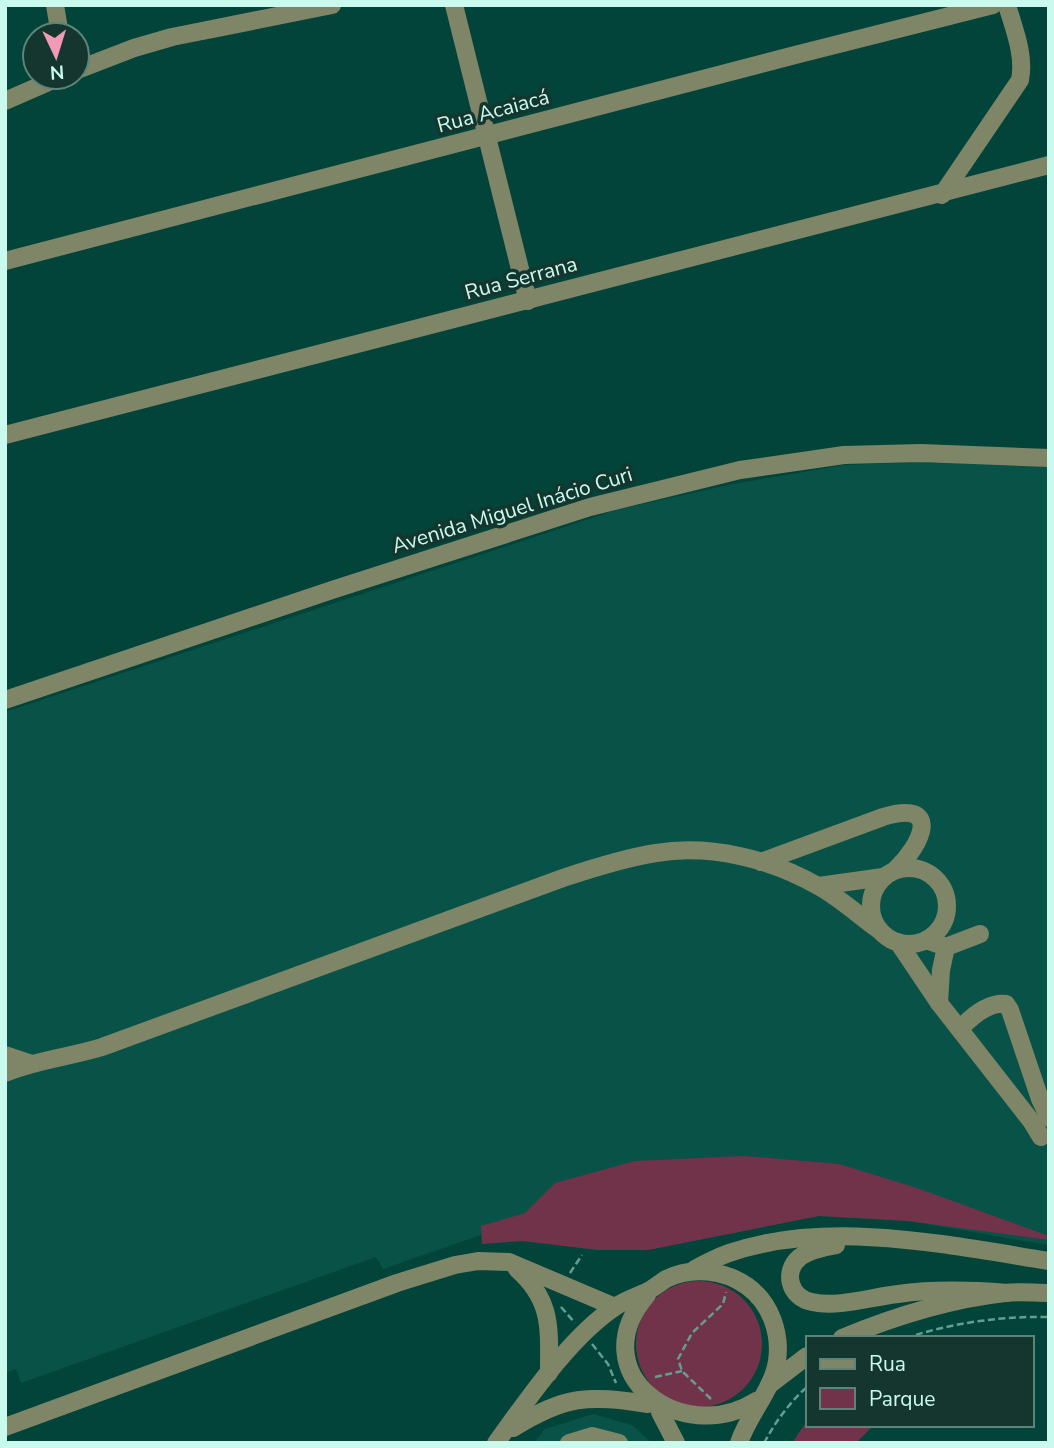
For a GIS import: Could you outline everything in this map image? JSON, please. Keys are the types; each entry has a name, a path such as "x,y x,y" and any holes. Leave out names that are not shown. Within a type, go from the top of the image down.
{"street":[{"path":"91,65 147,44 274,11 332,5"},
{"path":"454,5 528,300"},
{"name":"Rua Acaiacá","path":"5,261 993,5"},
{"path":"942,195 1020,80 1021,58 1007,5"},
{"path":"5,101 28,91"},
{"name":"Rua Serrana","path":"5,434 1049,166"},
{"name":"Avenida Miguel Inácio Curi","path":"5,700 590,507 740,470 857,455 921,453 1049,458"},
{"path":"761,862 883,817 911,812 918,817 921,824 917,846 877,884 870,902 874,922 879,930"},
{"path":"5,1073 29,1063 102,1047 607,864 657,852 696,851 727,854 761,862 820,886 887,938 898,942 913,944 926,940 936,933 944,922 947,896 932,875 920,869 907,867 820,886"},
{"path":"926,940 946,947 980,934"},
{"path":"898,942 960,1029 1044,1120"},
{"path":"939,1003 946,947"},
{"path":"960,1029 972,1016 1000,1003 1006,1004 1044,1120"},
{"path":"5,1055 29,1063"},
{"path":"499,1439 549,1373 584,1334 615,1307 668,1278 730,1253 762,1245 834,1237 898,1238 1049,1261"},
{"path":"898,1238 828,1246 806,1253 794,1263 791,1270 792,1289 799,1298 823,1304 935,1290 1049,1293"},
{"path":"5,1427 423,1274 478,1261 509,1262 615,1307"},
{"path":"509,1262 538,1290 545,1308 549,1327 549,1373"},
{"path":"687,1272 709,1271 730,1277 749,1287 764,1303 774,1322 778,1343 776,1364 739,1443"},
{"path":"651,1289 635,1309 625,1332 625,1358 632,1382 654,1408 676,1443"},
{"path":"847,1336 867,1327 952,1303 1007,1293"},
{"path":"499,1439 542,1410 588,1398 654,1408 681,1422 704,1424 727,1420 746,1410 806,1357"},
{"path":"569,1443 592,1436 619,1443"}],"path":[{"path":"727,1420 722,1411 682,1371 678,1359 692,1333 723,1304 730,1277"},
{"path":"914,1336 992,1320 1049,1317"},
{"path":"764,1443 780,1416 806,1388"}],"shaded area":[{"path":"966,460 1049,467 1049,1245 908,1221 819,1216 648,1250 598,1250 481,1235 383,1269 376,1257 21,1383 16,1369 5,1373 5,712 616,510 733,484 845,465"},
{"path":"593,1414 632,1425 652,1443 534,1443 545,1429"}],"green space":[{"path":"744,1156 839,1164 917,1188 1049,1236 1049,1240 908,1221 819,1216 648,1250 598,1250 522,1241 482,1244 481,1226 525,1213 555,1183 635,1161"},
{"path":"699,1281 723,1286 744,1299 757,1320 762,1344 757,1368 744,1389 723,1402 699,1407 675,1402 654,1389 641,1368 636,1344 641,1320 654,1299 675,1286"},
{"path":"806,1422 806,1427 872,1427 856,1443 792,1443"}]}
